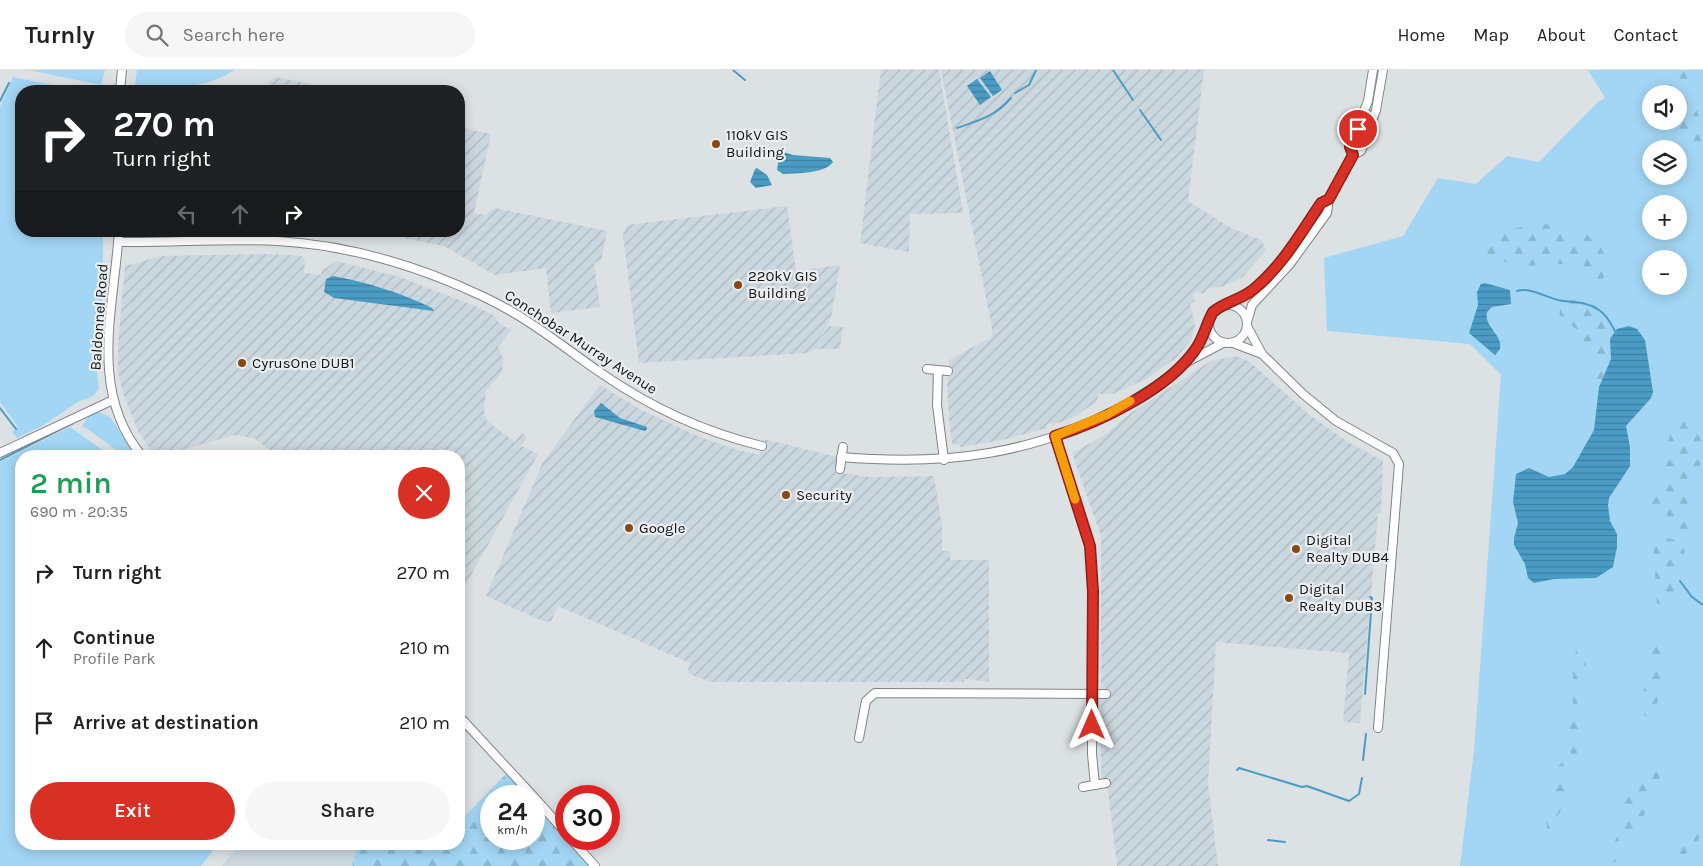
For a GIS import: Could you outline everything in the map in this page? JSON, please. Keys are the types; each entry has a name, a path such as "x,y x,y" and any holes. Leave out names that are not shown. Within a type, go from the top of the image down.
{"street":[{"path":"121,85 122,70"},
{"path":"1353,155 1350,147 1368,101 1373,70"},
{"path":"1233,343 1243,336 1252,305 1290,264 1327,213 1329,199 1353,155 1361,151 1376,110 1384,70"},
{"path":"1183,364 1200,343 1213,312 1241,299 1255,288 1284,258 1321,203 1329,199"},
{"name":"Baldonnel Road","path":"118,237 108,338 108,367 112,400 126,434 138,450"},
{"name":"Conchobar Murray Avenue","path":"118,242 277,241 342,249 406,266 483,296 511,311 552,336 600,372 652,404 696,425 762,446"},
{"path":"1227,305 1242,312 1262,354 1303,394 1336,421 1393,453 1399,464 1378,728"},
{"path":"1209,325 1212,335 1223,343"},
{"path":"841,457 893,462 944,460 1019,447 1055,436 1108,414 1153,388 1183,364 1223,343 1233,343 1262,354"},
{"path":"927,369 948,371"},
{"path":"938,370 937,405 944,460"},
{"path":"0,453 112,400"},
{"path":"1055,436 1090,546 1092,567 1092,694 1095,785"},
{"path":"840,469 843,448"},
{"path":"859,738 866,701 875,693 1106,694"},
{"path":"465,722 524,785"},
{"path":"1083,788 1106,783"},
{"path":"545,809 555,820"},
{"path":"581,850 595,866"}],"shaded area":[{"path":"881,70 939,70 963,213 910,214 909,252 860,243"},
{"path":"941,70 1204,70 1188,201 1231,228 1261,240 1266,250 1243,277 1224,286 1207,289 1203,294 1198,291 1192,295 1195,301 1190,304 1195,326 1191,340 1176,358 1146,379 1113,394 1099,394 1096,402 1074,417 1053,425 1052,423 1046,425 1047,428 1002,440 960,447 960,444 953,445 951,438 947,390 949,360 992,337 992,328"},
{"path":"990,71 1002,90 993,96 980,78"},
{"path":"275,77 310,84 310,85 267,85"},
{"path":"977,79 991,97 980,105 967,86"},
{"path":"465,128 491,134 474,213 485,215 495,208 607,231 601,261 594,263 600,307 551,313 546,268 495,275 444,246 399,237 465,237"},
{"path":"780,151 793,155 830,158 833,162 824,169 817,171 783,174 777,170"},
{"path":"757,168 767,175 772,185 756,188 750,182"},
{"path":"787,206 796,271 840,265 831,318 815,348 828,326 843,327 840,349 814,349 808,353 639,363 623,235 627,225"},
{"path":"270,254 301,256 305,260 304,273 321,275 322,271 336,261 399,277 475,306 493,315 500,324 511,330 498,347 503,358 502,372 486,391 484,412 487,421 515,442 522,433 525,435 527,438 521,446 538,454 465,586 465,450 270,450 254,438 235,435 182,450 151,450 138,431 124,396 118,371 118,344 125,266 162,256"},
{"path":"333,276 358,281 396,293 432,308 434,311 334,298 324,292 326,279"},
{"path":"1485,283 1510,290 1511,304 1492,307 1487,312 1488,322 1499,339 1500,344 1500,349 1495,355 1469,333 1478,305 1477,292 1481,284"},
{"path":"1629,326 1637,329 1645,340 1653,392 1651,398 1626,426 1630,447 1630,466 1609,498 1610,521 1617,534 1617,547 1613,567 1596,578 1554,579 1534,583 1528,578 1525,564 1514,545 1518,523 1513,502 1516,474 1529,468 1549,477 1565,474 1573,467 1594,430 1599,387 1611,359 1610,339 1617,329"},
{"path":"1236,356 1250,362 1311,416 1348,442 1383,461 1381,513 1378,513 1360,723 1343,722 1349,653 1216,642 1208,784 1218,866 1117,866 1108,790 1102,780 1101,536 1072,453 1105,435 1128,415 1211,361"},
{"path":"600,385 641,410 702,438 738,450 760,455 764,439 837,457 835,472 867,477 934,476 942,526 942,551 950,551 950,560 989,560 989,682 964,679 964,682 711,682 687,673 690,663 558,606 551,621 545,622 486,596 543,462"},
{"path":"601,403 620,418 647,427 647,429 645,431 595,417 594,411"},
{"path":"235,850 356,850 353,866 222,866"}],"green space":[{"path":"29,70 105,70 101,85"},
{"path":"137,70 235,70 222,77 198,85 135,85"},
{"path":"1588,70 1703,70 1703,866 1460,866 1474,751 1501,375 1470,344 1327,331 1324,258 1403,236 1438,178 1476,184 1507,156 1539,162 1598,102 1605,98"},
{"path":"1660,70 1685,70 1703,131 1703,150 1697,154 1689,153 1687,150 1687,140 1679,140 1676,131 1687,130 1687,85 1668,85"},
{"path":"13,77 52,85 15,85 15,237 103,237 103,293 96,364 99,389 93,396 78,402 42,426 17,438 12,432 18,427 0,402 0,107"},
{"path":"1533,223 1576,230 1595,241 1602,249 1606,262 1606,271 1602,279 1600,281 1595,280 1561,264 1549,263 1524,266 1488,256 1485,246 1491,236"},
{"path":"1563,301 1585,302 1596,307 1601,311 1614,333 1610,339 1611,359 1599,387 1595,386 1596,362 1593,353 1588,354 1576,329 1560,316 1560,308"},
{"path":"99,412 111,418 132,450 117,450 82,427 88,416"},
{"path":"1689,415 1698,417 1703,422 1703,456 1689,494 1686,517 1692,518 1696,523 1694,533 1687,539 1671,527 1667,515 1642,502 1642,494 1653,488 1660,479 1671,433 1678,423"},
{"path":"70,427 103,450 24,450"},
{"path":"15,454 15,850 213,850 201,866 0,866 0,462"},
{"path":"1661,536 1675,540 1685,550 1681,571 1661,628 1658,623 1654,545"},
{"path":"1580,643 1586,656 1586,664 1579,703 1573,705 1573,658"},
{"path":"1657,646 1664,648 1665,662 1654,720 1648,723 1644,707 1645,683 1649,660"},
{"path":"1574,718 1584,724 1581,745 1574,756 1566,748 1570,720"},
{"path":"1566,759 1572,762 1566,803 1548,832 1545,817 1557,789 1559,765"},
{"path":"1645,766 1658,768 1661,785 1622,854 1615,862 1610,862 1607,858 1622,826 1624,801"},
{"path":"508,772 519,785 495,785"},
{"path":"480,801 480,850 545,850 545,813 555,825 555,850 578,850 592,866 353,866 352,864 356,850 465,850 465,816"},
{"path":"1703,823 1700,837 1691,849 1683,856 1672,853 1673,847 1679,838"}],"waterway":[{"path":"733,70 745,80"},
{"path":"1015,93 1029,85 1036,70"},
{"path":"1113,70 1133,100"},
{"path":"0,101 9,83"},
{"path":"957,128 993,114 1011,98"},
{"path":"1140,110 1161,140"},
{"path":"1517,291 1533,291 1558,300 1590,305 1604,314 1615,331"},
{"path":"0,408 16,429"},
{"path":"20,450 73,423"},
{"path":"0,460 15,452"},
{"path":"1680,581 1692,597 1703,605"},
{"path":"1365,694 1372,598 1370,597"},
{"path":"1363,760 1366,734"},
{"path":"1237,770 1239,768 1302,787 1307,786 1349,801 1359,794 1362,778"},
{"path":"1268,840 1285,842"}],"slow traffic":[{"path":"1075,499 1055,436 1108,414 1130,401"}],"place":[{"name":"110kV GIS Building","path":"716,144"},
{"name":"220kV GIS Building","path":"738,285"},
{"name":"CyrusOne DUB1","path":"242,363"},
{"name":"Security","path":"786,495"},
{"name":"Google","path":"629,528"},
{"name":"Digital Realty DUB4","path":"1296,549"},
{"name":"Digital Realty DUB3","path":"1289,598"}],"route":[{"path":"1092,725 1093,592 1090,546 1055,436 1108,414 1153,388 1183,364 1200,343 1213,312 1221,306 1241,299 1255,288 1284,258 1321,203 1329,199 1353,155 1350,147 1358,129"}]}
